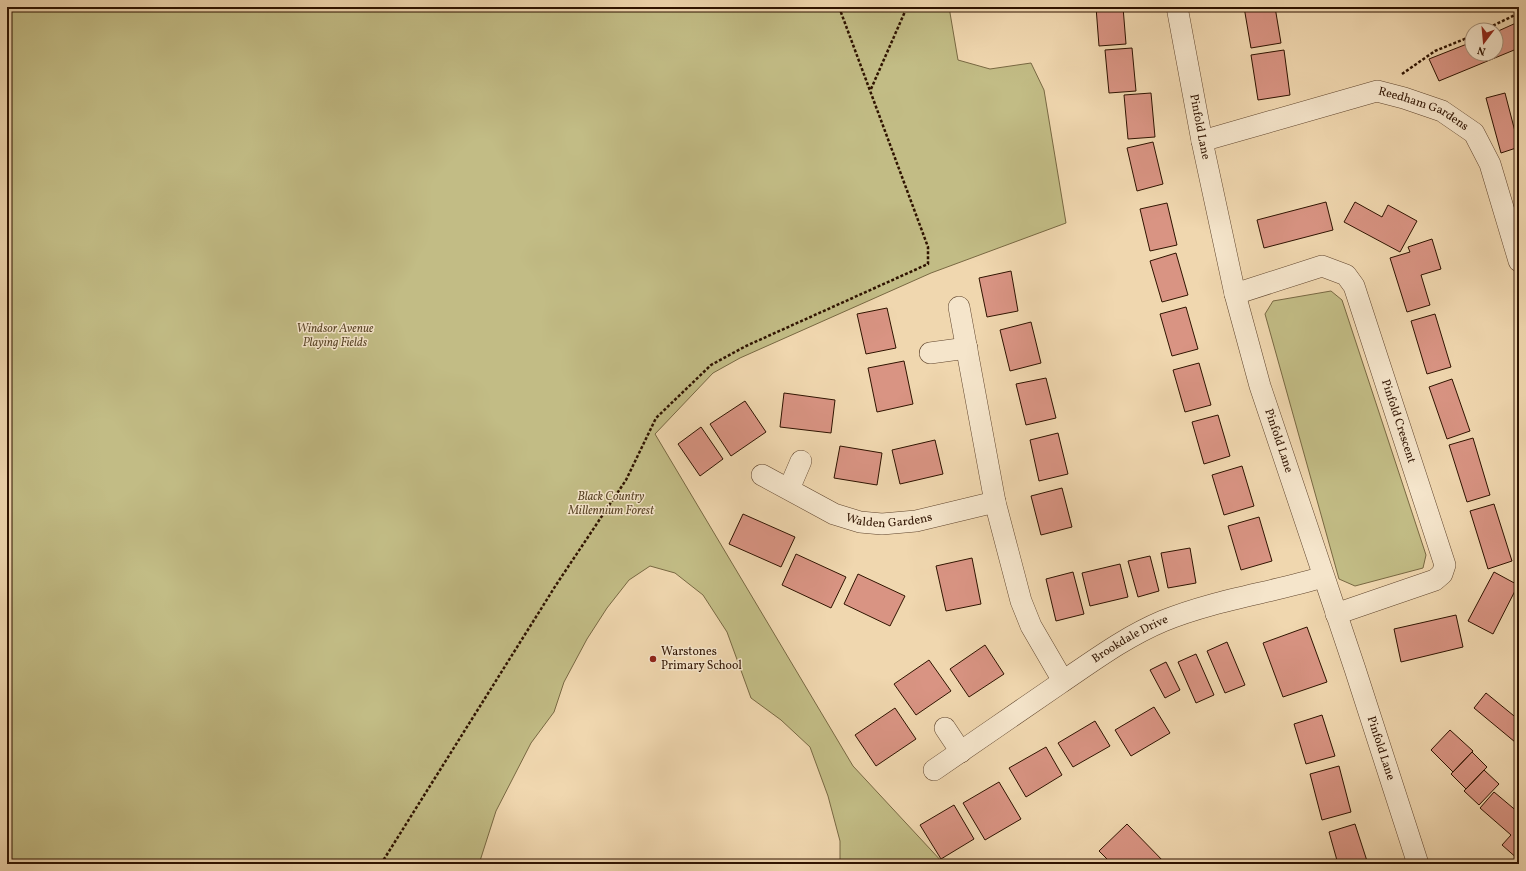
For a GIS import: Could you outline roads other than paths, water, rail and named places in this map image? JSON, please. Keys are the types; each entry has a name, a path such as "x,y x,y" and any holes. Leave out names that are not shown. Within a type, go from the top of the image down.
{"street":[{"name":"Pinfold Lane","path":"1177,7 1202,141 1235,294 1260,386 1418,864"},
{"name":"Reedham Gardens","path":"1202,141 1377,91 1404,98 1442,111 1474,133 1490,164 1518,256"},
{"name":"Pinfold Crescent","path":"1235,294 1322,266 1346,275 1354,286 1444,565 1442,574 1435,580 1336,614"},
{"path":"959,307 995,502 1021,601 1035,633 1063,681"},
{"path":"930,353 967,348"},
{"path":"789,488 801,461"},
{"name":"Walden Gardens","path":"762,475 789,488 834,514 860,522 882,524 916,521 995,502"},
{"name":"Brookdale Drive","path":"934,770 1096,657 1127,638 1162,621 1200,608 1292,587 1323,577"},
{"path":"945,728 961,752"}],"place":[{"name":"Warstones Primary School","path":"653,659"}],"park label":[{"name":"Windsor Avenue Playing Fields","path":"335,336"},
{"name":"Black Country Millennium Forest","path":"611,504"}]}
